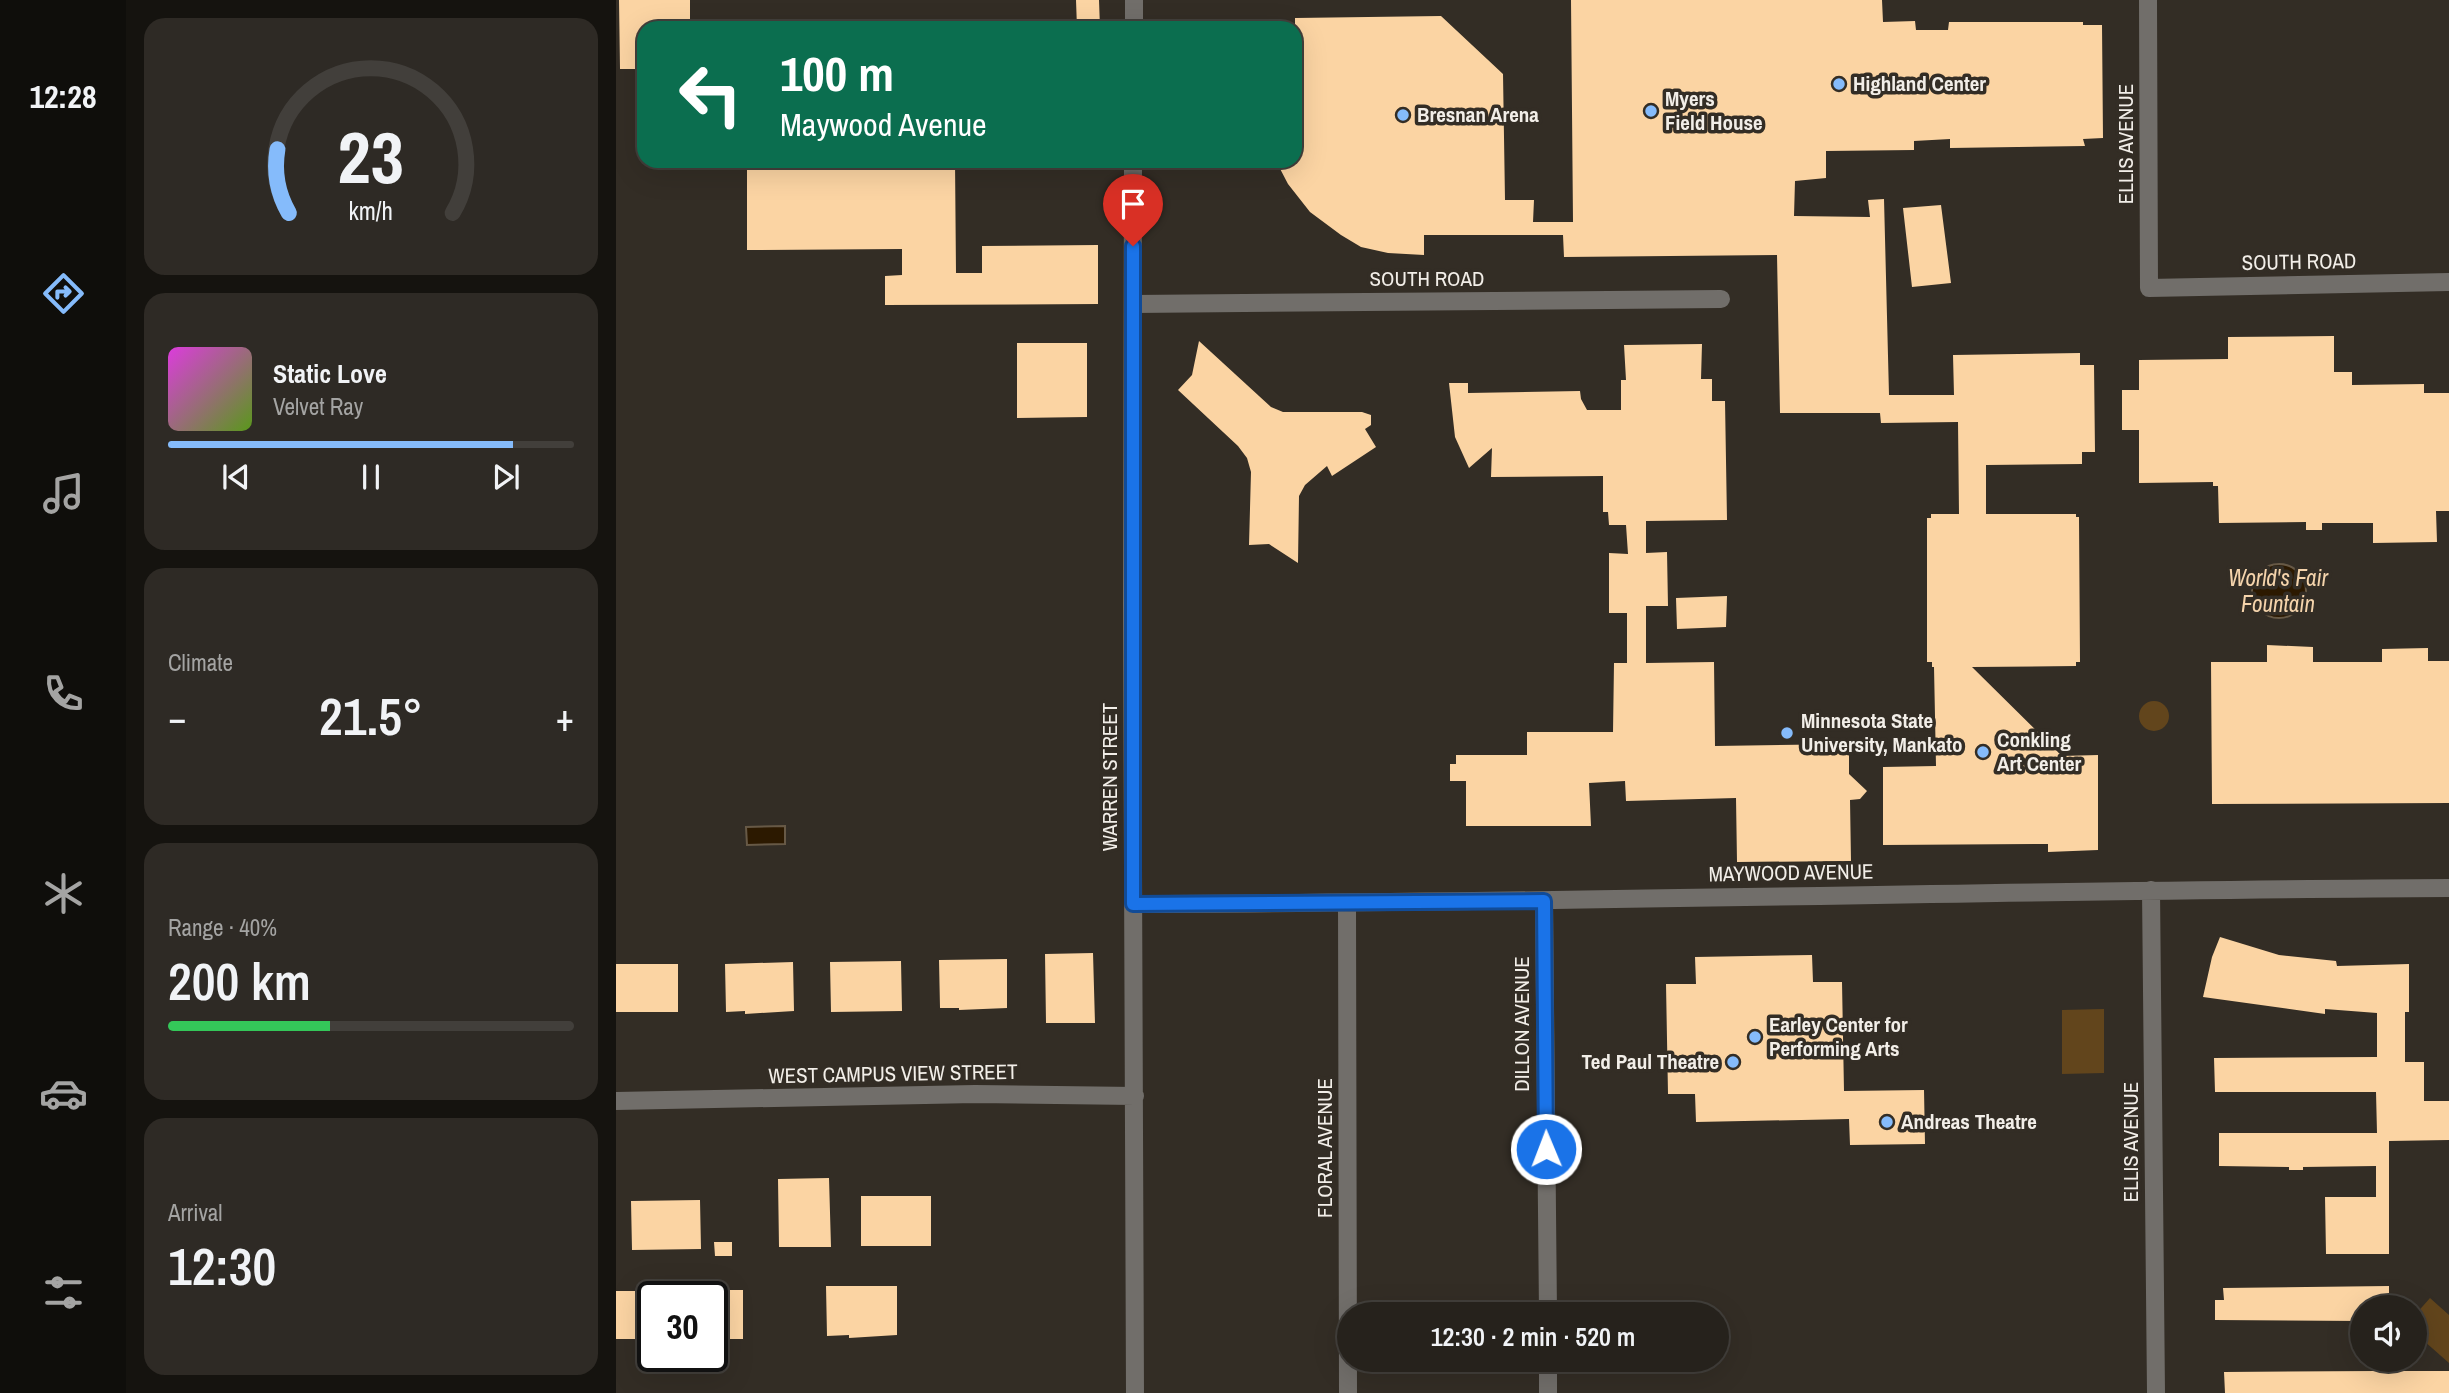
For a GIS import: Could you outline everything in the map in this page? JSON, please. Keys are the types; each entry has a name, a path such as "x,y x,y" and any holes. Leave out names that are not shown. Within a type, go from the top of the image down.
{"street":[{"path":"1134,0 1134,21"},
{"name":"ELLIS AVENUE","path":"2148,0 2149,288"},
{"name":"WARREN STREET","path":"1133,168 1135,1393"},
{"name":"SOUTH ROAD","path":"2149,288 2449,282"},
{"name":"SOUTH ROAD","path":"1133,304 1721,299"},
{"name":"MAYWOOD AVENUE","path":"1133,904 2449,888"},
{"name":"ELLIS AVENUE","path":"2151,890 2155,1393"},
{"name":"DILLON AVENUE","path":"1544,901 1548,1302"},
{"name":"FLORAL AVENUE","path":"1348,903 1348,1393"},
{"name":"WEST CAMPUS VIEW STREET","path":"616,1101 975,1094 1135,1096"},
{"path":"1548,1372 1548,1393"}],"shaded area":[{"path":"2154,701 2165,705 2169,716 2165,727 2154,731 2143,727 2139,716 2143,705"},
{"path":"2104,1009 2104,1073 2062,1074 2062,1010"},
{"path":"2430,1298 2449,1315 2449,1363 2427,1344 2427,1301"}],"water":[{"name":"World's Fair Fountain","path":"2279,564 2298,572 2306,591 2298,610 2279,618 2260,610 2252,591 2260,572"},
{"path":"785,826 785,844 747,845 746,827"}],"building":[{"path":"619,0 690,0 690,21 637,21 637,69 620,69"},
{"path":"1076,0 1099,0 1100,21 1077,21"},
{"path":"1571,0 1882,0 1883,22 1915,21 1916,30 1948,30 1949,22 2083,22 2083,25 2102,25 2103,138 2083,139 2085,146 1950,148 1950,139 1914,141 1914,150 1826,151 1826,178 1795,181 1794,216 1870,217 1868,200 1884,199 1889,395 1954,395 1953,355 2080,353 2080,365 2094,365 2095,452 2082,452 2082,464 1986,465 1986,514 2076,514 2076,517 2079,517 2080,662 2076,662 2076,666 1972,667 2062,756 2098,755 2098,850 2048,852 2048,844 1883,845 1883,767 1936,766 1934,667 1932,662 1927,662 1927,518 1931,518 1931,514 1959,514 1958,422 1881,423 1880,413 1780,413 1777,255 1564,257 1563,235 1424,235 1424,255 1388,253 1361,247 1341,235 1310,212 1288,184 1280,168 1302,168 1302,21 1295,21 1295,18 1441,16 1503,74 1505,200 1534,200 1533,222 1573,222"},
{"path":"747,168 955,168 956,273 982,273 982,246 1098,245 1098,304 885,305 885,276 902,275 902,249 747,250"},
{"path":"1941,205 1951,283 1912,287 1903,208"},
{"path":"2334,336 2334,372 2352,372 2352,385 2424,384 2424,393 2449,393 2449,511 2436,511 2437,542 2373,543 2373,523 2322,523 2322,530 2306,530 2306,522 2219,523 2218,486 2213,486 2213,482 2139,483 2139,430 2122,430 2122,390 2139,390 2139,360 2228,359 2228,337"},
{"path":"1199,341 1271,407 1283,412 1362,412 1371,415 1371,425 1365,429 1376,447 1332,476 1327,466 1305,485 1299,496 1298,563 1269,544 1249,545 1251,472 1247,458 1238,446 1178,390 1192,375"},
{"path":"1017,343 1087,343 1087,417 1017,418"},
{"path":"1702,344 1701,379 1712,379 1712,401 1725,401 1727,520 1646,521 1646,553 1667,552 1668,606 1646,606 1646,663 1714,662 1715,746 1849,744 1849,774 1867,791 1860,799 1850,800 1851,861 1737,862 1736,798 1626,801 1625,781 1589,783 1591,826 1466,826 1466,781 1450,781 1450,764 1456,764 1456,755 1527,755 1527,732 1613,732 1614,663 1627,663 1627,613 1609,613 1609,553 1628,554 1626,525 1609,525 1608,512 1603,512 1603,476 1491,477 1492,448 1469,468 1455,437 1449,383 1468,383 1468,393 1580,391 1587,410 1621,410 1621,380 1626,380 1624,345"},
{"path":"1727,596 1726,627 1677,629 1676,598"},
{"path":"2267,645 2313,647 2313,662 2382,662 2382,649 2428,648 2428,661 2449,661 2449,803 2212,804 2211,662 2267,662"},
{"path":"2220,937 2279,955 2336,961 2337,966 2409,964 2405,1062 2424,1062 2424,1101 2449,1101 2449,1140 2389,1141 2389,1254 2326,1254 2325,1197 2376,1197 2376,1166 2303,1167 2303,1170 2289,1170 2289,1167 2219,1166 2219,1133 2377,1133 2376,1092 2215,1092 2214,1058 2377,1057 2377,1013 2325,1009 2325,1014 2203,997 2212,957"},
{"path":"1093,953 1095,1023 1046,1023 1045,954"},
{"name":"Earley Center for Performing Arts","path":"1812,955 1813,982 1842,982 1844,1091 1924,1090 1925,1144 1850,1145 1849,1119 1696,1122 1695,1094 1668,1094 1666,984 1696,984 1695,957"},
{"path":"1007,959 1007,1008 940,1008 939,960"},
{"path":"901,961 902,1011 831,1012 830,962"},
{"path":"793,962 794,1011 745,1014 745,1011 726,1012 725,964"},
{"path":"616,964 678,964 678,1012 616,1012"},
{"path":"829,1178 831,1247 779,1247 778,1179"},
{"path":"861,1196 931,1196 931,1246 861,1246"},
{"path":"700,1200 701,1249 632,1250 631,1201"},
{"path":"714,1242 732,1242 732,1256 715,1256"},
{"path":"826,1286 897,1286 897,1335 849,1338 849,1335 827,1336"},
{"path":"2389,1286 2389,1295 2350,1295 2350,1321 2215,1320 2215,1300 2224,1300 2223,1288"},
{"path":"728,1290 743,1290 743,1339 728,1339"},
{"path":"616,1291 637,1291 636,1339 616,1339"},
{"path":"2449,1371 2449,1393 2225,1393 2224,1372"}],"place":[{"name":"Highland Center","path":"1839,84"},
{"name":"Myers Field House","path":"1651,111"},
{"name":"Bresnan Arena","path":"1403,115"},
{"name":"Minnesota State University, Mankato","path":"1787,733"},
{"name":"Conkling Art Center","path":"1983,752"},
{"name":"Earley Center for Performing Arts","path":"1755,1037"},
{"name":"Ted Paul Theatre","path":"1733,1062"},
{"name":"Andreas Theatre","path":"1887,1122"}],"route":[{"path":"1133,246 1133,904 1544,901 1546,1149"}]}
